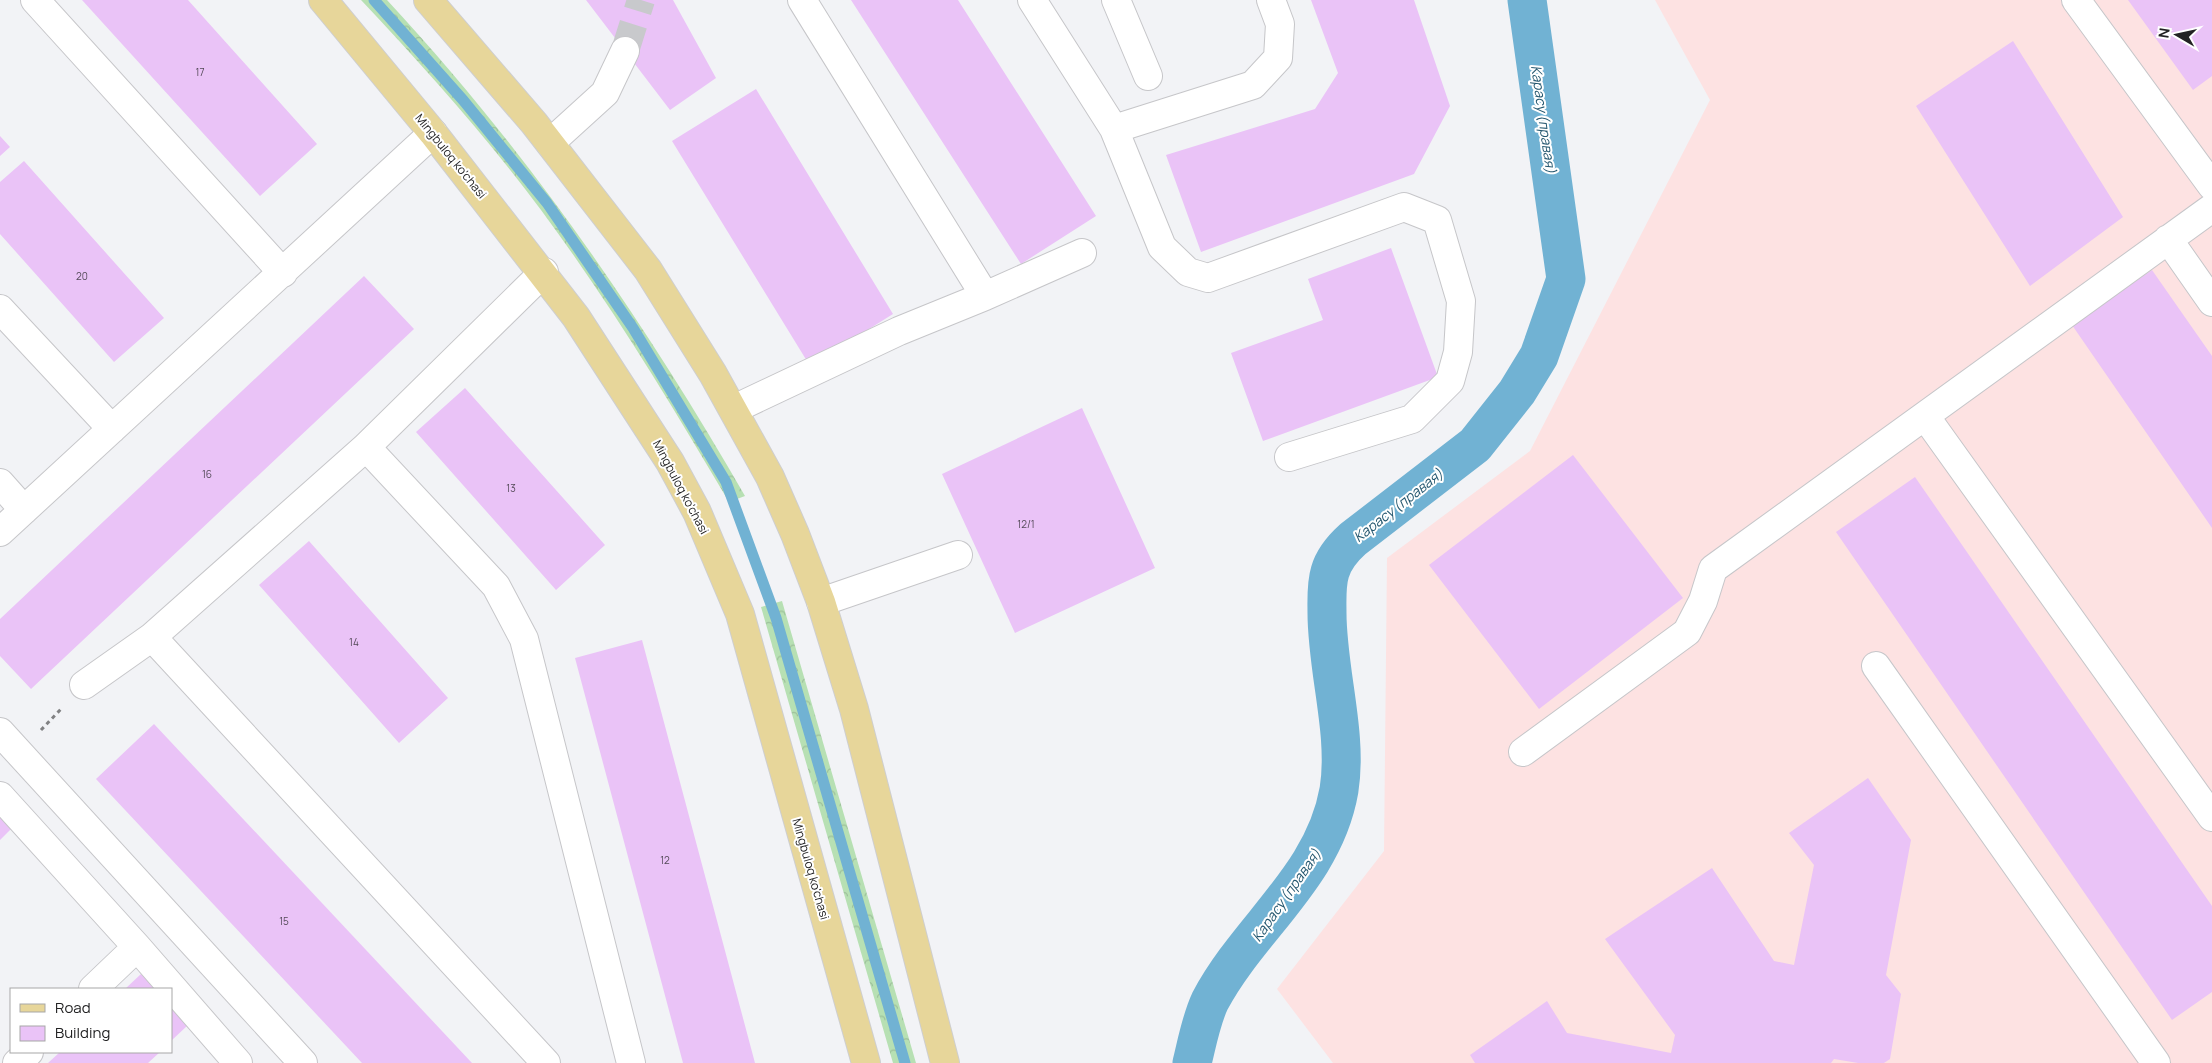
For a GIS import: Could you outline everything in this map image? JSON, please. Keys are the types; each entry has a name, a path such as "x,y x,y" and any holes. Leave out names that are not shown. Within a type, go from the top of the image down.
{"main road":[{"name":"Mingbuloq ko'chasi","path":"323,0 433,133 544,272 608,364 670,462 697,512 721,564 740,614 866,1063"},
{"path":"428,0 550,143 648,270 734,409 770,477 821,602 854,709 945,1063"}],"lane":[{"path":"35,0 283,273"},
{"path":"802,0 985,296"},
{"path":"1032,0 1114,129 1162,246 1188,272 1208,278 1404,207 1437,220 1461,301 1458,352 1450,382 1412,419 1289,456"},
{"path":"1116,0 1148,76"},
{"path":"1114,129 1252,85 1278,58 1280,24 1271,0"},
{"path":"2076,0 2212,186"},
{"path":"550,143 605,93 625,51"},
{"path":"0,532 433,133"},
{"path":"1523,752 1687,632 1703,601 1713,569 2212,208"},
{"path":"2168,239 2212,302"},
{"path":"734,409 899,331 985,296 1082,253"},
{"path":"84,684 152,637 366,448 544,272"},
{"path":"0,309 112,429"},
{"path":"1925,416 2212,817"},
{"path":"366,448 496,586 524,639 631,1063"},
{"path":"0,483 24,510"},
{"path":"821,602 958,555"},
{"path":"152,637 546,1063"},
{"path":"1876,666 2156,1063"},
{"path":"0,732 303,1063"},
{"path":"0,796 137,947 238,1063"},
{"path":"94,988 137,947"},
{"path":"17,1063 28,1053"}],"path":[{"path":"19,753 84,684"}],"shaded area":[{"path":"1655,0 2212,0 2212,1063 1333,1063 1277,989 1384,851 1387,558 1530,451 1710,100"}],"green space":[{"path":"361,0 387,0 439,58 535,177 623,300 706,429 745,496 729,502 639,353 541,210 499,155 454,102"},
{"path":"782,601 916,1063 893,1063 761,607"}],"building":[{"path":"82,0 188,0 317,144 260,196"},
{"path":"586,0 673,0 716,78 670,110"},
{"path":"851,0 958,0 1096,216 1021,264"},
{"path":"1311,0 1414,0 1450,106 1414,174 1201,252 1166,155 1315,109 1338,73"},
{"path":"2128,0 2212,0 2212,76 2193,90"},
{"path":"2013,41 2123,217 2030,286 1916,106"},
{"path":"756,89 893,314 810,366 672,141"},
{"path":"0,136 10,147 0,156"},
{"path":"24,161 164,318 114,362 0,234 0,182"},
{"path":"1391,248 1438,377 1263,441 1231,353 1323,320 1308,279"},
{"path":"2152,270 2212,356 2212,528 2072,325"},
{"path":"364,276 414,329 31,689 0,656 0,619"},
{"path":"465,388 605,545 556,590 416,432"},
{"path":"1082,408 1155,568 1015,633 942,474"},
{"path":"1573,455 1683,598 1539,709 1429,565"},
{"path":"1915,477 2212,906 2212,992 2172,1020 1836,532"},
{"path":"309,541 448,698 399,743 259,585"},
{"path":"642,640 755,1063 683,1063 575,658"},
{"path":"154,724 472,1063 362,1063 96,779"},
{"path":"1868,778 1911,840 1886,975 1901,994 1890,1059 1884,1063 1858,1063 1834,1059 1831,1063 1475,1063 1470,1055 1547,1001 1567,1033 1671,1053 1675,1035 1605,939 1712,868 1774,961 1794,965 1814,865 1789,833"},
{"path":"0,810 15,825 0,840"},
{"path":"141,974 154,988 126,988"},
{"path":"172,1008 188,1025 172,1040"},
{"path":"59,1053 159,1053 148,1063 48,1063"}],"waterway":[{"path":"374,0 463,100 547,203 633,328 726,482 776,618 905,1063"},
{"name":"Карасу (правая)","path":"1192,1063 1210,1001 1244,949 1302,875 1318,849 1331,821 1339,790 1341,769 1341,747 1330,657 1327,613 1328,582 1334,562 1353,539 1475,445 1517,392 1539,356 1566,279 1527,0"}],"tunnel":[{"path":"625,51 641,0"}]}
